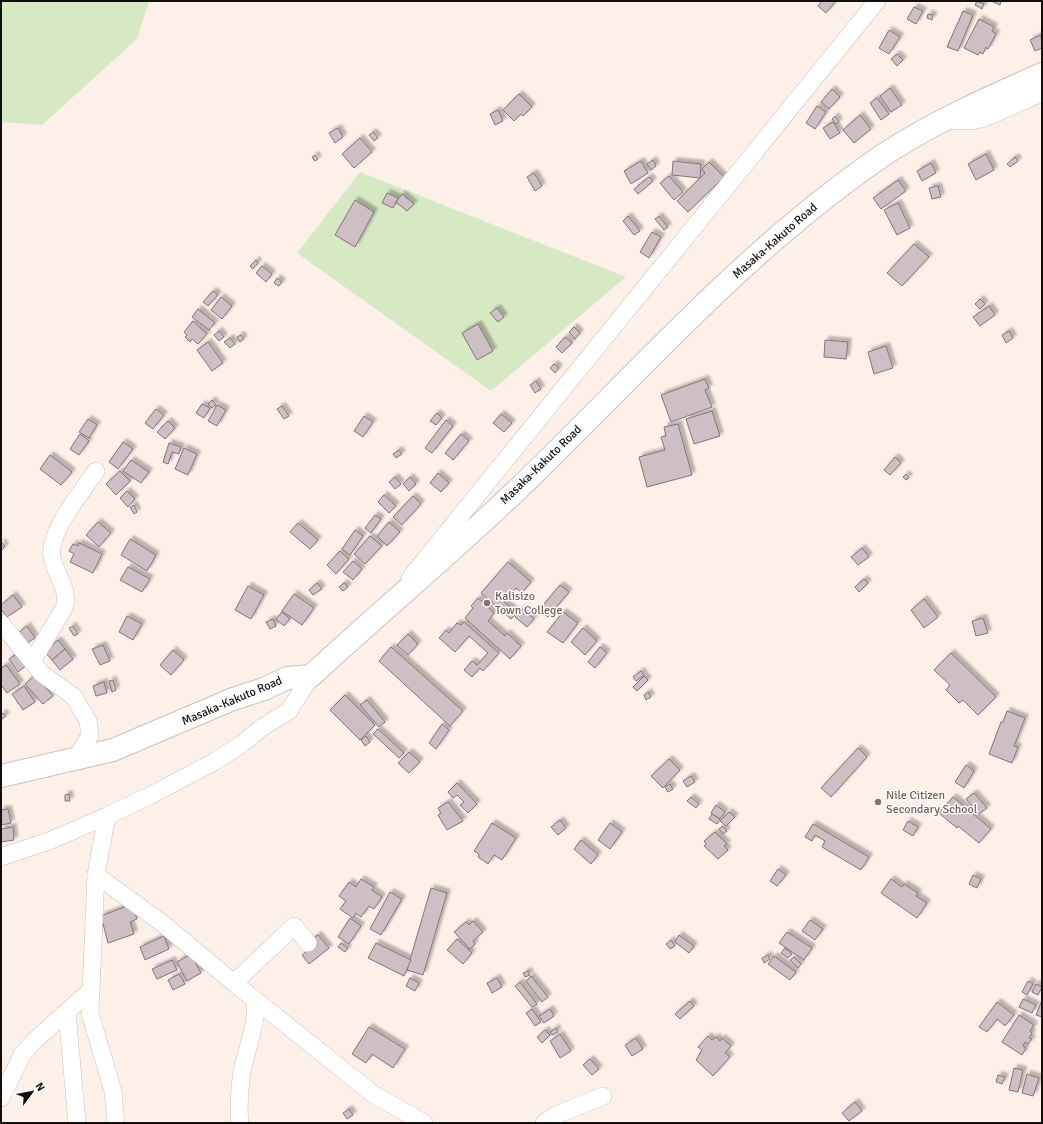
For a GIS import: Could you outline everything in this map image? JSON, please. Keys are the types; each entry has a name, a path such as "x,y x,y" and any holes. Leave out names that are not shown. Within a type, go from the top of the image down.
{"highway":[{"name":"Masaka-Kakuto Road","path":"1,776 75,760 120,748 232,700 264,689 287,678 311,676 516,490 713,295 804,215 857,174 910,139 944,120 1042,74"}],"street":[{"path":"387,606 877,1"},
{"path":"944,120 971,121 982,119 1042,93"},
{"path":"32,662 64,608 67,600 52,558 53,538 96,471"},
{"path":"1,623 41,673 74,697 88,722 90,736 75,760"},
{"path":"1,857 49,841 107,816 214,762 242,744 261,728 289,711 311,676"},
{"path":"107,816 96,875 90,991 91,1021 113,1091 116,1123"},
{"path":"96,875 162,923 373,1094 424,1123"},
{"path":"234,982 294,926 308,942"},
{"path":"1,1098 22,1055 33,1042 90,991"},
{"path":"240,1123 242,1073 254,1018 256,1004 254,999"},
{"path":"67,1012 77,1123"},
{"path":"544,1123 556,1116 603,1096"}],"green space":[{"path":"1,1 149,2 137,39 42,125 1,122"},
{"path":"360,172 626,277 491,391 297,253"}],"building":[{"path":"822,1 836,1 826,13 818,6"},
{"path":"977,1 984,4 982,9 975,5"},
{"path":"991,1 1001,1 1000,5"},
{"path":"914,7 923,11 916,24 907,19"},
{"path":"963,11 973,15 958,51 947,47"},
{"path":"928,14 933,15 932,20 927,18"},
{"path":"979,19 994,27 992,31 996,34 988,49 986,47 983,54 980,52 978,55 964,48"},
{"path":"889,30 900,37 889,54 879,48"},
{"path":"1041,35 1042,48 1035,51 1030,40"},
{"path":"897,54 903,60 897,66 891,59"},
{"path":"890,88 902,105 891,112 880,96"},
{"path":"832,89 840,97 829,109 821,102"},
{"path":"519,94 532,107 523,116 521,114 514,121 503,110"},
{"path":"877,98 889,114 881,120 870,103"},
{"path":"817,106 826,112 815,129 806,123"},
{"path":"498,110 503,121 495,125 490,114"},
{"path":"860,115 871,129 854,143 843,130"},
{"path":"835,116 839,122 836,124 832,119"},
{"path":"833,122 840,133 830,139 823,128"},
{"path":"338,128 343,137 335,143 329,133"},
{"path":"373,132 378,138 374,141 369,135"},
{"path":"360,138 372,152 354,168 342,154"},
{"path":"986,154 994,170 976,180 968,164"},
{"path":"315,155 318,159 315,161 312,157"},
{"path":"1015,157 1018,161 1010,167 1007,164"},
{"path":"653,160 656,166 651,170 647,164"},
{"path":"641,161 648,173 631,184 624,171"},
{"path":"673,161 701,164 700,178 672,175"},
{"path":"709,162 724,177 688,212 677,201 705,173 702,169"},
{"path":"931,163 936,173 922,181 917,171"},
{"path":"534,173 542,186 535,191 527,177"},
{"path":"669,176 683,192 674,200 660,183"},
{"path":"649,177 653,181 638,194 634,189"},
{"path":"898,180 906,191 881,209 873,198"},
{"path":"938,186 941,197 932,199 929,188"},
{"path":"387,193 398,198 393,208 382,203"},
{"path":"402,194 414,204 407,211 396,202"},
{"path":"355,200 374,212 355,247 335,235"},
{"path":"898,203 910,228 897,235 884,210"},
{"path":"628,216 640,231 634,235 623,221"},
{"path":"659,216 668,227 664,230 655,219"},
{"path":"652,232 661,237 649,258 640,252"},
{"path":"914,244 929,257 902,286 887,273"},
{"path":"256,260 258,263 253,269 250,266"},
{"path":"262,266 272,274 266,282 256,273"},
{"path":"277,278 282,282 279,286 274,283"},
{"path":"213,291 218,295 208,306 203,302"},
{"path":"221,297 232,306 222,319 211,310"},
{"path":"980,299 985,304 980,309 975,304"},
{"path":"989,306 995,315 980,326 973,317"},
{"path":"497,308 504,317 498,322 490,313"},
{"path":"198,309 215,323 209,330 192,317"},
{"path":"193,321 207,334 198,344 192,339 190,342 185,337 187,335 184,332"},
{"path":"478,324 493,351 477,360 462,333"},
{"path":"574,327 580,333 575,339 569,332"},
{"path":"219,331 224,337 219,341 214,335"},
{"path":"1009,331 1013,338 1006,343 1002,335"},
{"path":"241,335 244,339 240,342 237,337"},
{"path":"565,337 572,343 562,353 556,347"},
{"path":"230,338 235,344 230,348 224,342"},
{"path":"825,340 848,342 846,359 824,357"},
{"path":"208,342 223,363 212,371 197,350"},
{"path":"886,346 893,368 874,374 868,352"},
{"path":"554,364 559,368 555,373 550,368"},
{"path":"705,379 709,388 705,390 712,407 671,422 661,395"},
{"path":"536,381 541,389 535,393 530,385"},
{"path":"212,400 216,405 212,408 208,404"},
{"path":"202,404 210,408 204,418 196,413"},
{"path":"217,405 226,410 217,426 208,421"},
{"path":"282,406 289,416 284,419 277,409"},
{"path":"156,409 164,415 153,429 145,423"},
{"path":"712,411 720,436 694,444 686,419"},
{"path":"437,413 442,418 436,425 430,421"},
{"path":"501,414 512,423 504,432 493,423"},
{"path":"364,416 373,422 363,437 354,431"},
{"path":"88,419 97,425 89,438 79,432"},
{"path":"446,420 453,426 432,453 425,448"},
{"path":"168,421 175,428 165,439 157,432"},
{"path":"678,424 692,475 647,487 639,457 665,450 661,437 666,436 664,427"},
{"path":"80,434 89,441 79,455 70,449"},
{"path":"461,434 469,441 453,460 445,453"},
{"path":"123,442 133,449 118,469 109,462"},
{"path":"169,443 181,447 179,454 172,452 168,464 163,462"},
{"path":"184,448 197,454 188,475 175,469"},
{"path":"399,450 402,454 396,458 393,454"},
{"path":"50,455 72,472 61,485 40,469"},
{"path":"895,457 901,463 890,475 884,470"},
{"path":"131,460 149,472 141,483 123,471"},
{"path":"120,471 130,481 116,495 106,484"},
{"path":"438,473 449,483 441,492 430,483"},
{"path":"906,474 909,478 906,480 903,477"},
{"path":"395,477 401,484 395,489 389,482"},
{"path":"410,477 416,484 409,491 403,484"},
{"path":"127,491 135,499 128,507 120,498"},
{"path":"384,495 396,506 389,513 378,502"},
{"path":"413,496 421,504 402,525 393,517"},
{"path":"134,505 137,512 134,514 130,507"},
{"path":"375,515 381,519 371,533 365,528"},
{"path":"98,522 111,533 99,547 86,535"},
{"path":"389,522 400,532 387,546 377,536"},
{"path":"298,523 318,540 310,549 290,532"},
{"path":"355,530 363,536 350,555 342,549"},
{"path":"370,536 382,546 365,564 354,554"},
{"path":"130,539 156,555 147,571 121,555"},
{"path":"1,542 5,546 1,551"},
{"path":"79,543 102,554 93,573 70,562 74,554 69,551 73,544 78,546"},
{"path":"862,548 869,557 858,565 851,557"},
{"path":"340,551 349,559 336,574 327,565"},
{"path":"353,561 362,569 353,580 343,572"},
{"path":"508,562 531,582 522,593 516,588 504,602 517,613 511,619 481,593"},
{"path":"128,567 150,579 142,592 120,580"},
{"path":"864,579 868,583 859,592 855,587"},
{"path":"317,583 322,589 313,595 309,590"},
{"path":"344,583 348,587 343,591 339,587"},
{"path":"560,585 569,592 548,617 539,610"},
{"path":"248,586 264,595 251,619 235,610"},
{"path":"294,594 314,608 302,625 282,611"},
{"path":"13,595 22,607 7,617 1,609 1,605"},
{"name":"Kalisizo Town College","path":"478,598 494,613 488,621 505,636 507,633 521,646 510,659 465,618 473,608 471,606"},
{"path":"924,599 938,617 924,628 911,610"},
{"path":"522,609 534,619 527,627 515,617"},
{"path":"282,612 290,619 284,626 276,619"},
{"path":"563,612 578,623 563,643 547,632"},
{"path":"127,616 142,624 133,640 119,632"},
{"path":"983,618 988,633 976,636 972,621"},
{"path":"273,619 276,626 270,629 266,622"},
{"path":"464,622 499,653 483,671 480,668 472,677 464,670 472,661 477,665 488,653 469,636 455,652 439,638 446,630 449,633 457,623 461,625"},
{"path":"27,626 35,638 27,643 19,632"},
{"path":"73,626 78,634 74,636 69,628"},
{"path":"583,628 597,641 585,655 571,642"},
{"path":"408,634 418,644 408,655 397,645"},
{"path":"58,640 65,649 52,660 44,651"},
{"path":"103,645 110,661 100,665 92,649"},
{"path":"391,647 463,711 450,726 379,661"},
{"path":"600,647 607,653 595,668 588,662"},
{"path":"65,649 73,659 60,670 52,660"},
{"path":"173,650 184,660 171,675 160,665"},
{"path":"18,653 27,665 18,672 9,659"},
{"path":"951,653 996,697 978,715 963,700 959,703 946,690 950,685 934,670"},
{"path":"6,665 20,684 7,693 1,685 1,668"},
{"path":"641,671 644,675 636,681 633,677"},
{"path":"35,675 53,696 43,704 25,684"},
{"path":"644,676 648,680 637,691 633,687"},
{"path":"113,680 116,690 112,692 109,681"},
{"path":"104,682 107,693 96,696 93,686"},
{"path":"24,686 35,702 23,710 12,694"},
{"path":"648,692 651,697 646,700 644,695"},
{"path":"345,695 375,725 360,740 330,710"},
{"path":"367,700 385,722 379,727 360,705"},
{"path":"1007,711 1025,718 1014,746 1018,747 1012,763 989,754 1001,722 1003,722"},
{"path":"3,713 6,716 1,720 1,714"},
{"path":"442,724 449,730 436,749 429,743"},
{"path":"378,729 404,753 399,758 373,734"},
{"path":"366,736 370,742 365,746 361,740"},
{"path":"858,748 867,757 831,797 821,788"},
{"path":"409,752 420,762 409,773 398,763"},
{"path":"669,759 680,770 663,788 651,776"},
{"path":"966,765 974,771 964,788 955,782"},
{"path":"691,776 695,782 687,787 683,781"},
{"path":"457,783 477,804 468,813 460,805 464,802 457,795 453,798 448,792"},
{"path":"670,784 673,789 668,792 665,787"},
{"path":"974,793 987,808 979,814 966,799"},
{"path":"69,794 70,801 65,801 65,795"},
{"path":"691,797 699,804 696,808 687,801"},
{"path":"953,797 991,829 979,843 939,813"},
{"path":"448,802 463,821 447,830 438,815 441,813 438,808"},
{"path":"716,805 725,812 720,819 711,813"},
{"path":"8,809 11,823 1,825 1,810"},
{"path":"729,812 735,817 726,826 720,821"},
{"path":"712,814 720,819 717,824 709,819"},
{"path":"560,820 566,828 558,835 551,827"},
{"path":"908,821 918,827 913,836 903,830"},
{"path":"492,823 516,838 502,860 494,855 488,864 478,857 479,854 474,851"},
{"path":"610,823 622,832 610,849 598,840"},
{"path":"813,824 869,857 861,870 822,847 825,841 815,835 812,841 805,837"},
{"path":"723,826 727,831 723,834 719,829"},
{"path":"13,827 14,840 1,842 1,829"},
{"path":"715,832 727,844 724,846 728,850 718,859 704,846 706,844 704,841"},
{"path":"581,840 598,855 591,864 574,849"},
{"path":"778,869 786,875 777,886 770,881"},
{"path":"973,875 981,879 977,888 969,884"},
{"path":"361,879 374,887 372,890 382,897 374,909 369,906 361,917 356,913 353,918 340,909 346,901 339,896 349,882 356,887"},
{"path":"891,879 902,887 904,884 918,893 916,896 927,903 917,918 881,893"},
{"path":"431,888 447,893 423,975 407,970"},
{"path":"390,892 402,899 381,935 370,929"},
{"path":"132,904 137,919 130,922 134,934 108,943 101,916"},
{"path":"350,918 361,926 349,944 338,937"},
{"path":"810,920 823,929 815,940 802,931"},
{"path":"473,921 483,932 473,941 475,944 470,949 454,932 466,922 469,925"},
{"path":"787,932 812,948 804,960 779,943"},
{"path":"318,935 329,948 309,964 302,955 315,944 311,940"},
{"path":"679,935 694,946 689,953 675,942"},
{"path":"164,936 169,949 145,960 140,947"},
{"path":"457,939 472,953 463,964 447,950"},
{"path":"671,940 675,946 670,949 666,944"},
{"path":"341,943 348,948 345,952 338,947"},
{"path":"376,943 411,960 404,976 368,958"},
{"path":"785,948 792,954 788,958 781,953"},
{"path":"191,954 201,973 187,981 177,962"},
{"path":"768,955 770,959 764,963 762,958"},
{"path":"774,956 796,972 790,980 768,964"},
{"path":"794,957 801,964 798,968 790,960"},
{"path":"172,960 177,970 157,979 152,969"},
{"path":"528,971 530,975 525,977 523,973"},
{"path":"179,974 185,984 173,990 168,980"},
{"path":"531,976 548,997 542,1002 526,981"},
{"path":"410,978 419,983 415,991 406,986"},
{"path":"497,978 502,987 492,993 487,983"},
{"path":"1028,981 1033,984 1027,995 1022,992"},
{"path":"520,982 537,1004 532,1007 515,986"},
{"path":"1036,984 1042,987 1038,995 1032,992"},
{"path":"1023,999 1036,1005 1032,1013 1019,1007"},
{"path":"1042,1000 1042,1017 1036,1015"},
{"path":"690,1001 694,1006 680,1019 675,1014"},
{"path":"997,1002 1014,1015 1005,1026 997,1019 987,1032 979,1027"},
{"path":"532,1009 541,1022 535,1026 526,1013"},
{"path":"550,1009 554,1016 544,1023 539,1016"},
{"path":"1019,1015 1034,1025 1030,1031 1032,1033 1029,1038 1032,1039 1028,1044 1025,1042 1023,1046 1026,1048 1022,1055 1002,1042"},
{"path":"369,1027 405,1049 393,1068 372,1054 366,1063 352,1054"},
{"path":"556,1028 558,1032 552,1035 550,1032"},
{"path":"545,1030 550,1035 542,1043 537,1037"},
{"path":"560,1034 571,1051 560,1058 550,1041"},
{"path":"708,1036 712,1040 716,1037 720,1041 722,1038 731,1046 725,1053 730,1057 713,1076 696,1060 702,1050 698,1047"},
{"path":"636,1038 643,1049 632,1056 625,1045"},
{"path":"590,1059 599,1069 592,1075 583,1065"},
{"path":"1014,1068 1023,1070 1018,1092 1009,1090"},
{"path":"1027,1074 1039,1078 1033,1096 1022,1093"},
{"path":"998,1075 1005,1077 1002,1084 996,1082"},
{"path":"855,1102 862,1111 849,1121 842,1113"},
{"path":"349,1109 353,1115 347,1119 343,1113"}],"place":[{"name":"Kalisizo Town College","path":"487,603"},
{"name":"Nile Citizen Secondary School","path":"878,802"}]}
